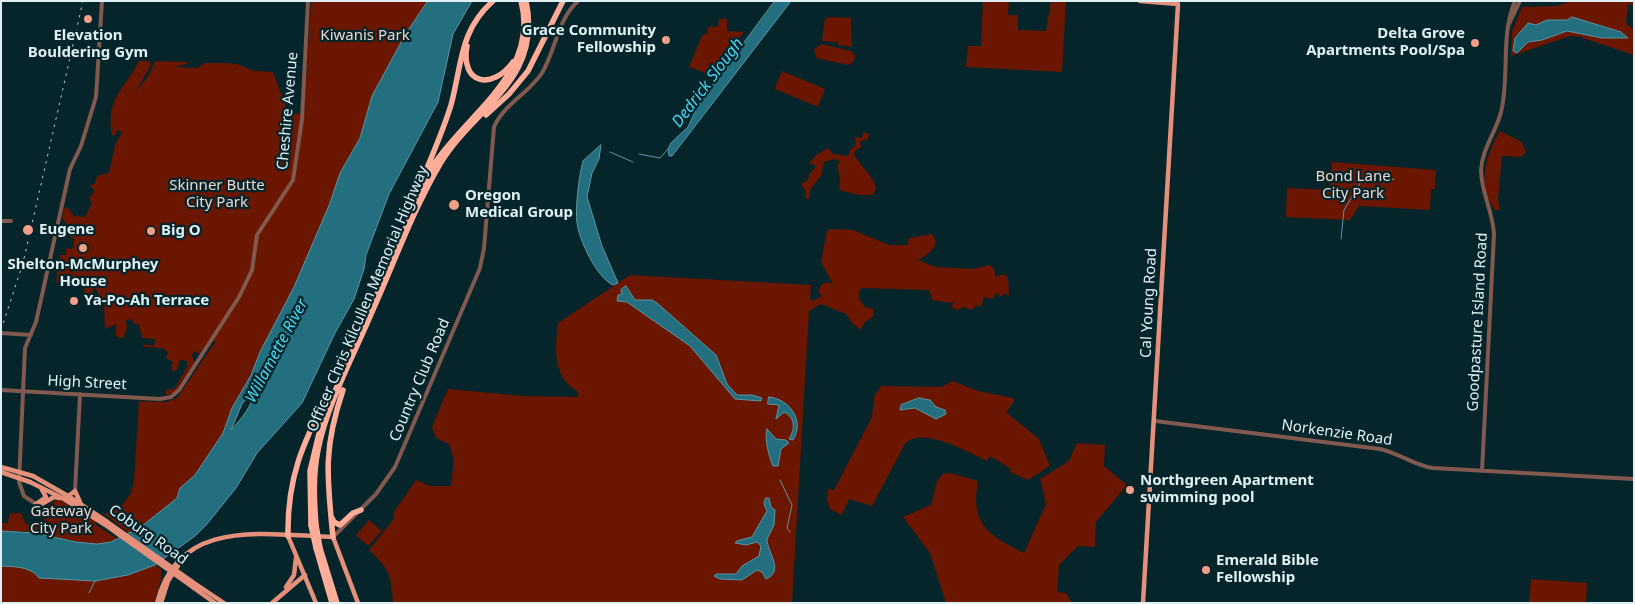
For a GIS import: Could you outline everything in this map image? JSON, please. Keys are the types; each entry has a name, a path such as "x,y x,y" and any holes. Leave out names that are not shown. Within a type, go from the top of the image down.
{"highway":[{"path":"419,194 451,103 468,32 482,11 493,1"},
{"path":"499,1 483,15 470,36 465,57 468,70 481,80 498,78 513,61 522,44"},
{"path":"464,135 509,94 528,71 563,1"},
{"name":"Officer Chris Kilcullen Memorial Highway","path":"332,603 313,525 308,492 314,447 331,395 419,194 445,148 506,80 517,61 524,28 522,2"},
{"name":"Officer Chris Kilcullen Memorial Highway","path":"313,525 313,492 318,447 326,421 429,185 441,162 510,82 521,63 527,47 529,29 522,2"},
{"path":"288,536 290,486 300,452 358,334"},
{"path":"333,537 326,468 329,436 358,345"},
{"path":"331,516 334,522 340,524 353,513 361,510"},
{"name":"Officer Chris Kilcullen Memorial Highway","path":"318,548 336,603"}],"main road":[{"name":"Cal Young Road","path":"1140,1 1178,4 1143,603"},
{"name":"Coburg Road","path":"1,466 33,476 224,603"},
{"name":"Coburg Road","path":"1,472 30,482 83,505 104,522"},
{"path":"30,482 46,493 44,500 36,504"},
{"path":"36,504 44,504 54,497 66,497 75,491 83,505"},
{"path":"157,603 168,574 185,555 198,545 224,536 288,536 333,537 358,603"},
{"path":"288,536 316,603"},
{"path":"162,603 168,581 185,555"},
{"path":"281,594 294,575 296,556"},
{"path":"272,603 305,575"},
{"name":"Coburg Road","path":"196,586 200,593 215,603"},
{"path":"200,593 208,603"}],"street":[{"path":"36,504 26,498 19,484 26,348 31,335 70,168 81,146 96,97 102,1"},
{"name":"Cheshire Avenue","path":"171,397 179,390 239,297 252,270 256,235 293,180 301,129 308,1"},
{"name":"Country Club Road","path":"333,537 382,487 398,461 476,279 484,248 493,129 502,113 542,72 567,13 578,1"},
{"name":"Goodpasture Island Road","path":"1482,471 1494,234 1491,211 1483,186 1481,168 1485,151 1496,129 1502,105 1508,20 1515,1"},
{"name":"Goodpasture Island Road","path":"1508,29 1520,1"},
{"path":"1,221 11,221"},
{"path":"1,333 31,335"},
{"name":"High Street","path":"1,390 171,397"},
{"path":"75,491 80,394"},
{"name":"Norkenzie Road","path":"1155,421 1393,451 1429,467 1634,479"}],"green space":[{"name":"Skinner Butte City Park","path":"311,1 428,1 405,35 372,96 360,138 340,173 330,203 294,287 260,352 251,375 232,408 223,433 195,475 179,490 177,498 142,526 129,533 104,514 118,509 131,493 134,481 139,401 166,402 177,398 216,341 209,341 199,354 194,351 192,355 194,363 174,393 166,395 165,391 175,388 187,367 187,361 180,360 177,370 172,371 173,362 166,358 168,352 162,348 144,347 143,344 154,346 155,339 142,338 139,325 133,323 132,319 126,320 127,328 123,339 116,336 116,324 105,329 104,304 96,289 93,289 92,295 96,302 86,303 83,280 69,278 66,282 56,282 60,255 66,255 66,249 74,248 74,239 70,237 69,226 62,218 64,209 67,207 74,216 85,217 92,203 89,198 95,191 90,185 95,184 97,176 109,173 115,145 122,132 118,130 114,136 112,135 112,109 117,96 139,61 149,61 151,65 135,93 149,75 155,61 187,62 187,64 175,67 197,68 205,63 237,64 254,71 273,72 288,113 304,114"},
{"path":"983,1 1009,1 1008,15 1018,15 1018,30 1046,31 1051,1 1066,1 1062,72 966,67 968,46 981,46"},
{"path":"1572,1 1634,1 1634,6 1628,4 1626,23 1634,30 1634,55 1580,37 1570,36 1511,56 1512,31 1522,7 1556,6"},
{"path":"825,18 851,18 852,47 838,45 838,42 822,41"},
{"path":"719,19 727,19 727,31 744,32 711,75 689,67 702,36 707,33 708,27 718,27"},
{"path":"822,44 851,51 855,56 854,61 848,65 816,58 814,49"},
{"path":"782,71 825,89 818,107 775,89"},
{"path":"1500,131 1522,142 1526,153 1520,157 1502,156 1498,200 1500,210 1495,210 1486,190 1485,170 1487,160"},
{"path":"863,132 868,133 869,136 867,140 860,141 861,147 855,151 854,155 874,181 876,189 873,195 859,195 839,190 840,177 837,166 840,161 835,159 824,162 821,176 811,188 809,198 806,199 805,190 801,184 808,180 809,174 815,168 815,165 809,164 816,155 828,148 833,154 848,156 850,150 855,146 856,137 862,138"},
{"name":"Bond Lane City Park","path":"1332,162 1436,170 1435,189 1431,189 1430,210 1359,206 1350,220 1286,217 1287,188 1330,190"},
{"path":"830,229 853,230 889,245 907,245 909,238 932,234 936,241 934,248 918,260 936,267 973,269 989,265 994,269 996,277 1003,274 1008,277 1009,296 1004,293 1002,297 996,293 992,299 984,297 981,307 976,305 972,310 963,307 957,310 951,307 955,301 950,303 932,300 929,290 862,288 859,291 859,298 865,307 873,309 874,316 864,323 861,330 852,323 846,314 821,304 809,311 792,603 393,603 388,574 369,550 393,520 394,512 416,480 430,486 451,486 454,459 449,444 436,438 432,427 448,389 523,396 578,397 578,392 566,382 559,369 556,353 558,323 630,275 811,285 810,299 812,301 822,296 818,291 822,284 828,282 833,284 821,262 827,231"},
{"path":"953,381 978,391 1013,398 1014,402 1006,412 1039,439 1050,466 1028,480 1010,472 1011,469 990,456 987,461 946,442 922,438 912,439 905,444 872,506 849,499 842,515 830,509 827,500 828,489 834,490 872,417 874,397 881,386 941,387"},
{"path":"1077,443 1105,445 1104,466 1127,485 1096,522 1095,547 1078,546 1059,565 1057,592 1066,593 1072,603 946,603 930,553 903,517 931,505 937,481 943,474 950,473 978,481 977,508 984,526 1000,540 1024,553 1046,504 1040,479 1069,461"},
{"name":"Gateway City Park","path":"59,499 95,521 95,524 117,539 97,544 77,542 32,532 1,531 1,523 8,523 9,515 13,513 21,513 26,524 44,525 45,507"},
{"path":"369,520 382,531 368,546 356,535"},
{"path":"155,565 161,569 161,579 154,603 1,603 1,566 27,567 51,579 97,580 128,575"},
{"path":"1531,579 1587,583 1586,603 1529,603"}],"water":[{"name":"Willamette River","path":"428,1 472,1 453,34 438,102 389,194 366,255 364,269 354,299 335,333 302,403 257,453 236,488 207,524 195,536 155,565 128,575 95,581 39,578 27,569 1,566 1,531 35,533 76,542 97,544 111,542 142,526 177,498 180,488 195,475 223,433 232,408 251,375 260,352 294,287 330,203 340,173 360,138 372,96 405,35","holes":["254,390 246,412 231,430 242,404"]},
{"name":"Dedrick Slough","path":"775,1 791,1 672,156 669,156 668,149 671,143 688,127 699,103"},
{"path":"1572,17 1621,32 1628,38 1602,38 1567,31 1542,40 1528,42 1517,53 1513,51 1515,38 1528,23 1536,25 1547,20 1567,20"},
{"path":"601,145 599,159 592,173 587,197 602,246 618,283 613,285 595,267 581,239 577,223 578,192 583,161"},
{"path":"626,286 635,300 652,300 657,303 716,355 727,384 737,395 752,395 762,398 761,401 735,399 690,346 627,302 617,301 618,295 622,294 621,290"},
{"path":"769,397 783,402 793,412 797,426 793,440 789,439 793,428 791,417 784,412 776,419 779,405 768,404"},
{"path":"919,398 930,400 936,407 945,410 946,414 936,419 915,408 900,410 901,405"},
{"path":"767,429 776,439 786,440 789,443 781,449 778,466 773,466 770,458"},
{"path":"766,498 769,498 771,507 775,510 774,525 767,539 775,566 771,576 766,579 762,572 757,570 742,580 720,579 714,576 716,574 736,574 742,566 759,556 761,546 757,542 746,545 735,543 752,537 767,511 764,504"}],"waterway":[{"name":"Dedrick Slough","path":"639,154 660,158 668,149"},
{"name":"Dedrick Slough","path":"610,152 633,162"},
{"path":"1341,239 1344,210 1365,175 1372,174 1384,182 1394,179"},
{"name":"Dedrick Slough","path":"780,480 792,505 787,528 790,532"},
{"path":"89,593 95,581"}],"railway":[{"path":"1,330 23,263 83,1"}],"place":[{"name":"Elevation Bouldering Gym","path":"88,19"},
{"name":"Grace Community Fellowship","path":"666,40"},
{"name":"Delta Grove Apartments Pool/Spa","path":"1475,43"},
{"name":"Oregon Medical Group","path":"454,205"},
{"name":"Eugene","path":"28,230"},
{"name":"Big O","path":"151,231"},
{"name":"Shelton-McMurphey House","path":"83,248"},
{"name":"Ya-Po-Ah Terrace","path":"74,301"},
{"name":"Northgreen Apartment swimming pool","path":"1130,490"},
{"name":"Emerald Bible Fellowship","path":"1206,570"}],"park label":[{"name":"Kiwanis Park","path":"365,36"}]}
